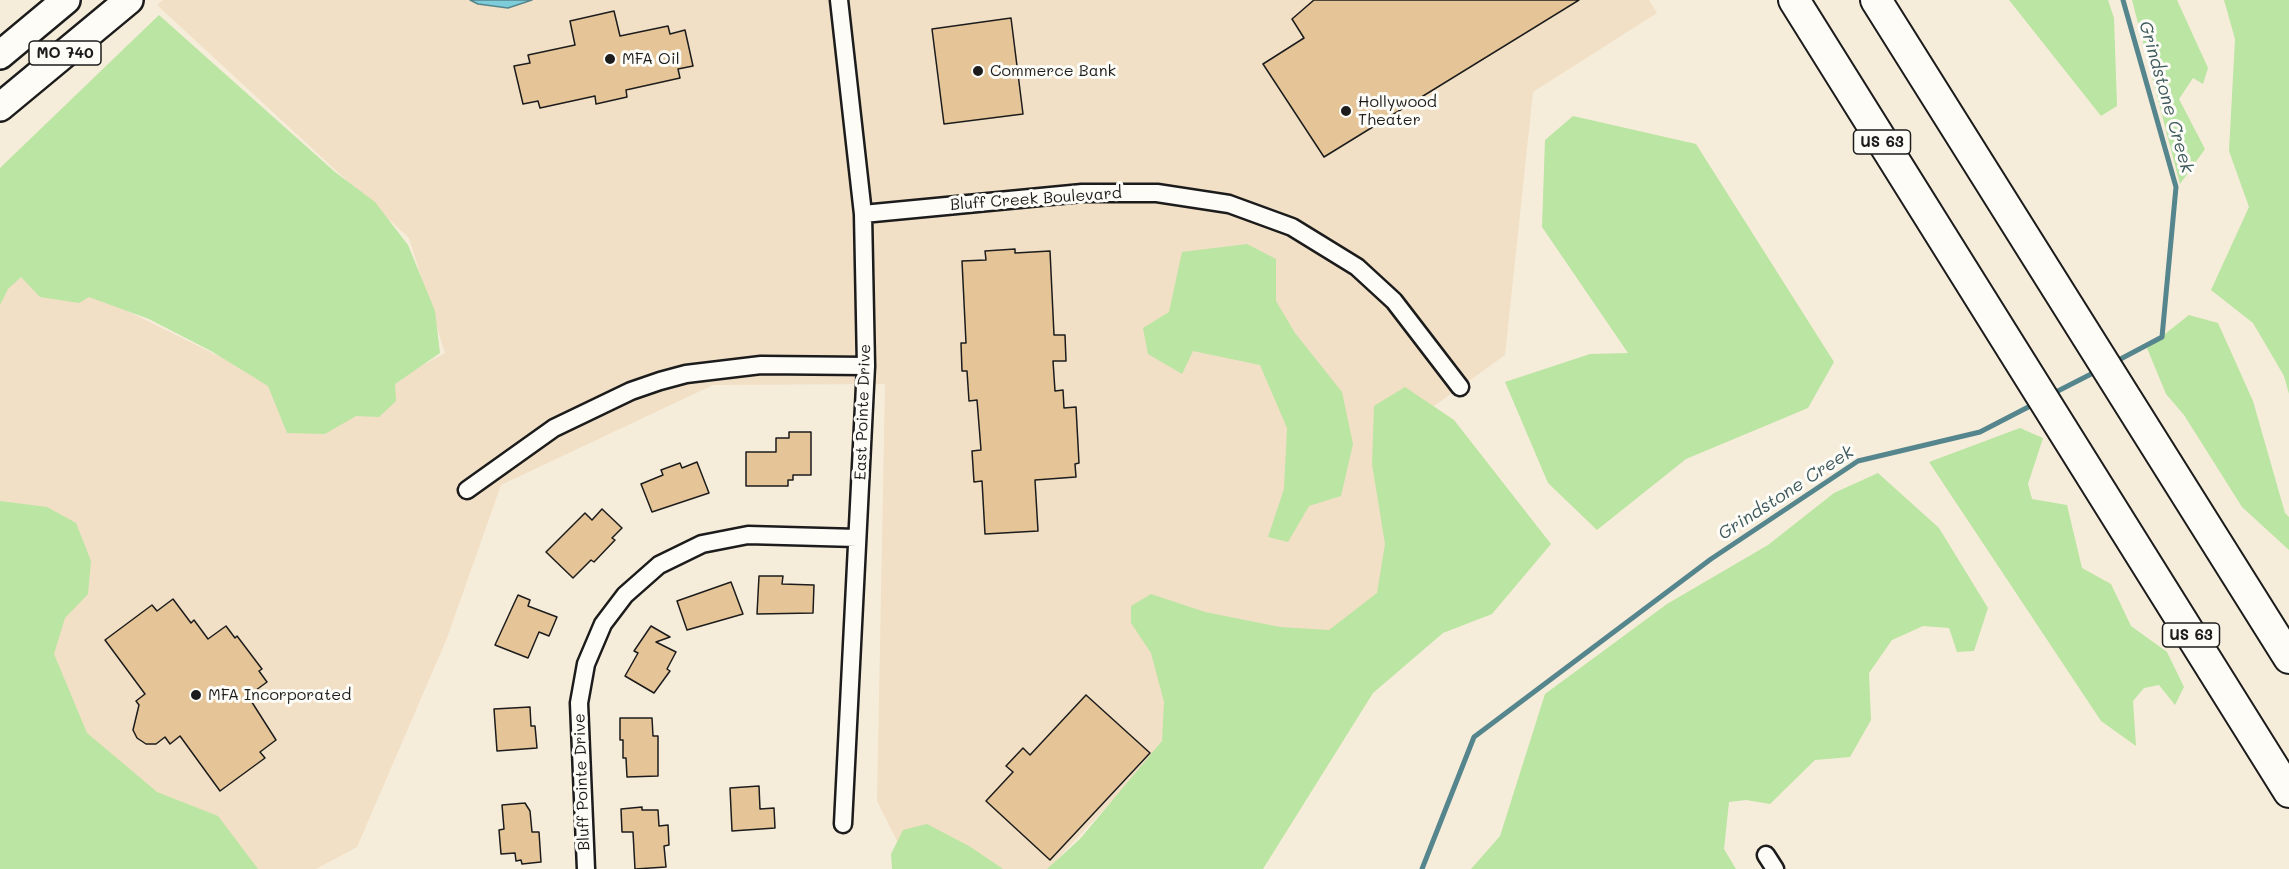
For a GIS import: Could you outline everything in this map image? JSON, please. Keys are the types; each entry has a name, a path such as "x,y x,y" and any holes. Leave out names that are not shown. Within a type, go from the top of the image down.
{"highway":[{"name":"US 63","path":"1794,0 1970,285 2094,478 2289,792"},
{"path":"1876,0 2289,658"}],"main road":[{"name":"MO 740","path":"0,55 66,0"},
{"name":"MO 740","path":"0,107 129,0"}],"street":[{"name":"East Pointe Drive","path":"839,0 863,214 866,366 843,824"},
{"name":"Bluff Creek Boulevard","path":"863,214 1082,193 1157,193 1229,204 1292,227 1357,267 1394,302 1460,387"},
{"path":"467,490 554,428 631,391 660,381 686,374 761,365 866,366"},
{"name":"Bluff Pointe Drive","path":"586,869 579,703 586,664 603,624 625,595 659,565 702,544 748,535 857,538"}],"shaded area":[{"path":"163,0 1649,0 1657,13 1533,92 1505,355 1380,445 1393,521 1383,596 1174,735 1048,869 911,869 877,801 885,384 713,385 501,485 447,638 357,847 316,869 145,869 0,606 0,288 11,275 91,293 273,383 312,425 445,353 409,238 157,5"}],"green space":[{"path":"2009,0 2108,0 2114,18 2117,106 2101,116"},
{"path":"2132,0 2177,0 2208,68 2203,84 2193,78 2179,99 2205,149 2180,184"},
{"path":"2224,0 2289,0 2289,394 2284,376 2253,323 2211,290 2249,207 2229,151 2235,39"},
{"path":"159,15 335,172 375,202 408,245 435,311 440,353 395,384 396,401 379,417 356,416 325,434 287,433 268,386 211,351 149,319 89,297 79,303 40,297 21,277 8,289 0,305 0,168"},
{"path":"1573,116 1696,144 1834,362 1808,408 1686,459 1597,530 1548,483 1505,382 1590,354 1628,353 1542,227 1545,140"},
{"path":"1247,244 1276,259 1276,301 1295,333 1342,392 1353,444 1341,496 1309,506 1288,542 1268,537 1284,489 1287,428 1260,365 1193,351 1182,374 1148,354 1143,328 1169,312 1182,252"},
{"path":"2189,315 2218,323 2253,401 2285,513 2289,517 2289,550 2242,507 2184,415 2166,394 2147,348"},
{"path":"1405,387 1454,420 1551,544 1492,614 1443,633 1373,693 1263,869 1047,869 1080,839 1162,741 1164,702 1151,653 1131,623 1131,606 1151,594 1205,612 1280,627 1329,630 1377,593 1385,544 1372,464 1374,406"},
{"path":"2020,428 2043,438 2028,484 2032,499 2067,505 2082,568 2111,584 2131,626 2167,652 2184,687 2175,705 2159,685 2144,688 2133,701 2136,746 2101,721 1929,462"},
{"path":"1878,473 1939,528 1988,608 1974,651 1957,652 1949,628 1923,626 1892,640 1869,673 1871,720 1850,757 1815,760 1770,804 1746,800 1729,802 1724,849 1736,869 1471,869 1500,836 1545,694 1667,604 1768,545 1834,493"},
{"path":"0,501 47,507 76,523 91,561 88,594 65,618 54,654 87,733 157,792 218,816 258,869 0,869"},
{"path":"927,824 969,846 1003,869 892,869 891,854 903,830"}],"water":[{"path":"470,0 532,0 508,8 478,4"}],"building":[{"name":"Hollywood Theater","path":"1314,0 1579,0 1324,157 1263,64 1304,38 1292,19"},
{"name":"MFA Oil","path":"614,11 620,36 668,26 670,34 685,30 693,66 678,69 680,78 626,90 627,97 596,104 595,96 540,108 538,101 523,104 514,66 530,63 528,55 575,45 570,21"},
{"name":"Commerce Bank","path":"1011,18 1023,114 944,124 932,29"},
{"path":"1015,249 1015,253 1050,251 1054,335 1065,335 1066,361 1053,361 1055,391 1063,390 1064,408 1076,407 1079,463 1075,464 1076,477 1035,480 1038,531 985,534 982,481 974,482 972,451 981,450 977,400 969,401 967,371 962,371 961,343 966,343 962,261 986,260 985,251"},
{"path":"789,432 811,432 811,475 793,475 793,480 788,480 788,486 746,486 746,452 776,452 776,438 789,438"},
{"path":"697,462 709,493 652,512 641,484 663,475 661,470 680,463 682,468"},
{"path":"602,509 622,528 612,538 615,540 594,562 591,560 573,578 546,552 585,513 592,520"},
{"path":"759,576 783,576 782,584 814,585 813,613 757,614"},
{"path":"731,582 743,614 687,630 677,601"},
{"path":"518,595 530,600 528,606 557,617 549,636 539,632 528,658 495,645"},
{"name":"MFA Incorporated","path":"173,599 191,623 194,620 208,639 226,626 235,638 237,636 262,669 259,671 267,682 248,696 276,740 260,752 265,758 220,791 180,736 170,744 165,737 156,744 146,744 137,738 133,730 139,705 136,701 145,694 105,640 152,605 157,611"},
{"path":"651,626 670,637 656,642 676,652 667,669 670,671 654,693 625,676 638,653 634,651"},
{"path":"1086,695 1150,753 1050,860 986,801 1013,772 1006,766 1023,748 1030,755"},
{"path":"530,707 531,726 535,726 537,748 497,751 494,709"},
{"path":"620,718 652,718 653,736 658,736 658,776 627,777 626,758 623,758 623,740 620,740"},
{"path":"759,786 760,809 774,808 775,828 732,831 730,788"},
{"path":"525,803 530,811 532,832 539,832 541,862 522,864 521,860 516,861 515,853 501,854 499,830 504,829 502,805"},
{"path":"642,807 642,810 658,810 659,826 668,825 669,845 664,846 666,867 635,869 633,832 622,832 621,809"}],"waterway":[{"name":"Grindstone Creek","path":"2113,363 2162,337 2176,187 2123,0"},
{"name":"Grindstone Creek","path":"2052,394 2097,371"},
{"name":"Grindstone Creek","path":"1422,869 1474,737 1711,559 1858,461 1980,432 2036,403"}],"place":[{"name":"MFA Oil","path":"610,59"},
{"name":"Commerce Bank","path":"978,71"},
{"name":"Hollywood Theater","path":"1346,111"},
{"name":"MFA Incorporated","path":"196,695"}]}
